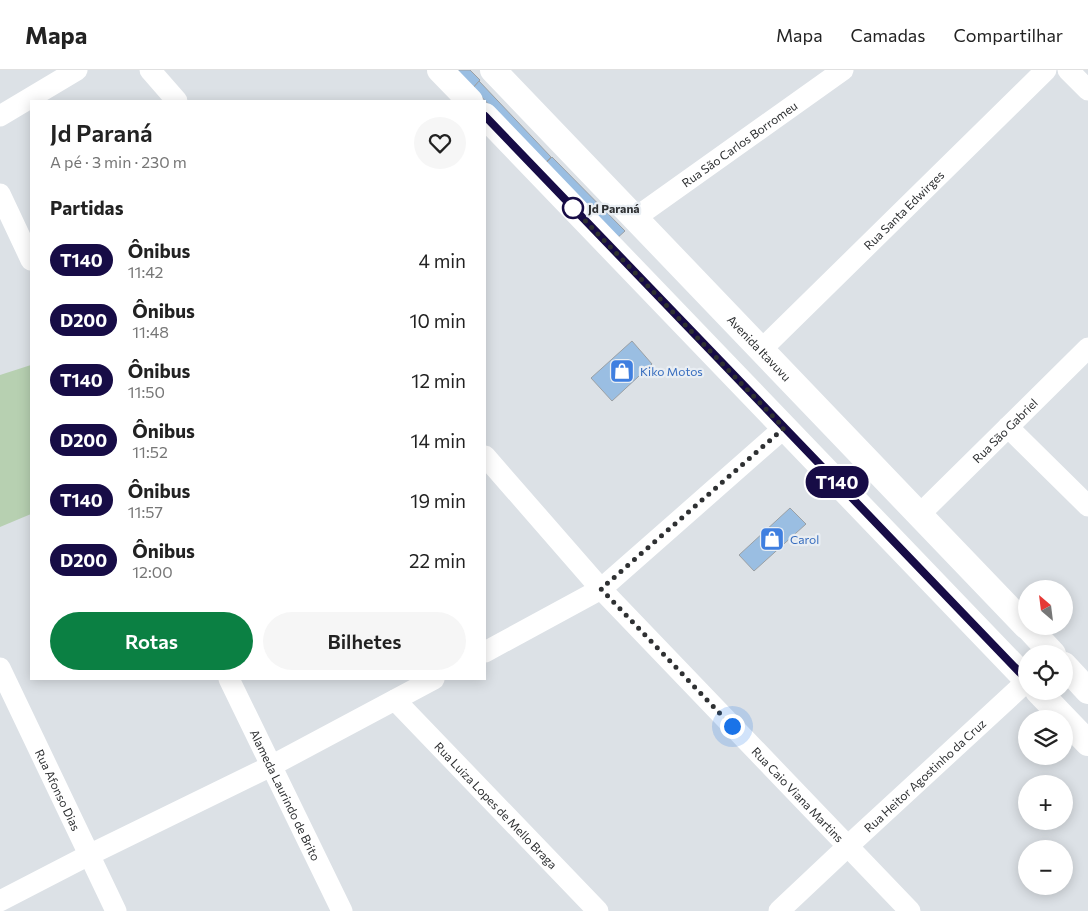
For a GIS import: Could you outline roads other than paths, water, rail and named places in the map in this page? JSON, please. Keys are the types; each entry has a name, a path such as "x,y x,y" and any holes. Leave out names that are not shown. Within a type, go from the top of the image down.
{"main road":[{"path":"440,70 469,100"},
{"name":"Avenida Itavuvu","path":"493,70 1018,617"},
{"path":"486,117 1018,673"},
{"name":"Avenida Itavuvu","path":"1035,635 1045,645"},
{"path":"1073,675 1088,691"},
{"path":"1047,700 1088,743"}],"street":[{"path":"0,116 77,70"},
{"path":"150,70 176,100"},
{"name":"Rua São Carlos Borromeu","path":"635,218 843,70"},
{"name":"Rua Santa Edwirges","path":"761,350 1046,70"},
{"path":"1068,70 1088,90"},
{"path":"0,194 30,258"},
{"name":"Rua São Gabriel","path":"920,514 1088,348"},
{"path":"1008,427 1088,506"},
{"path":"486,651 601,589 784,428"},
{"name":"Rua Caio Viana Martins","path":"486,457 601,589 910,911"},
{"name":"Rua Afonso Dias","path":"0,668 116,911"},
{"name":"Alameda Laurindo de Brito","path":"230,680 342,911"},
{"path":"0,902 90,855 271,766 432,680"},
{"name":"Rua Heitor Agostinho da Cruz","path":"779,911 1018,688"},
{"name":"Rua Luiza Lopes de Mello Braga","path":"395,700 598,911"}],"place":[{"name":"Jd Paraná","path":"573,208"},
{"name":"Kiko Motos","path":"622,371"},
{"name":"Carol","path":"772,539"}]}
